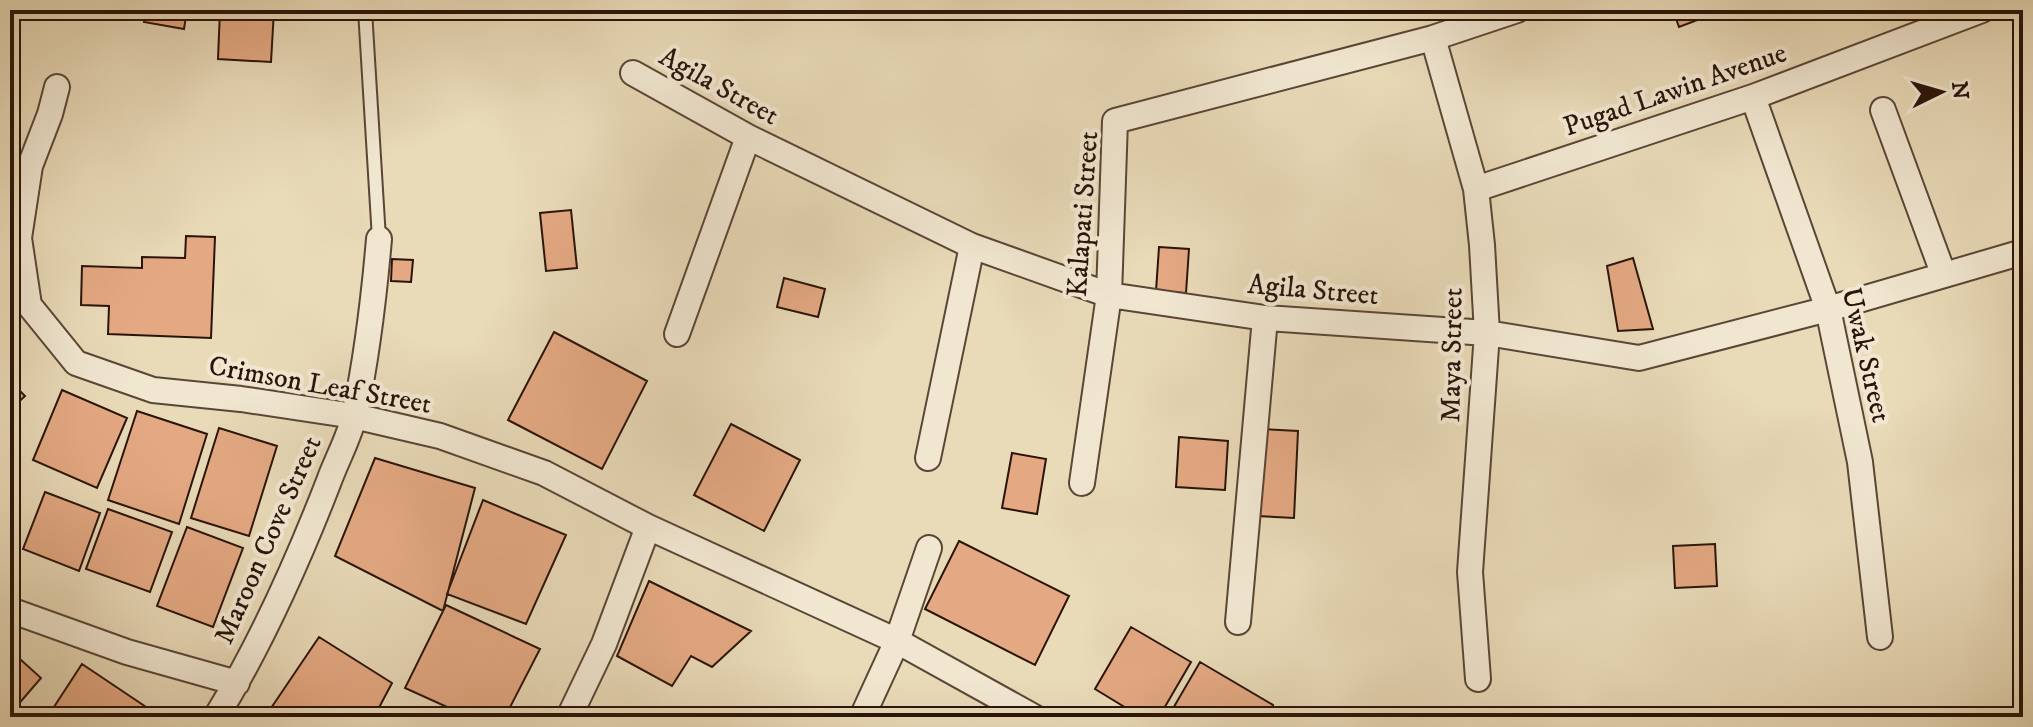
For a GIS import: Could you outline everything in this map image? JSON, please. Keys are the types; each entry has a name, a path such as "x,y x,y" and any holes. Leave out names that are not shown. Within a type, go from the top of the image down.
{"street":[{"name":"Kalapati Street","path":"1082,483 1109,295 1115,121 1433,38 1517,10"},
{"name":"Pugad Lawin Avenue","path":"1476,189 1753,97 1982,10"},
{"name":"Maya Street","path":"1433,38 1476,189 1487,333 1470,572 1478,679"},
{"name":"Agila Street","path":"633,73 748,137 972,246 1109,295 1265,318 1487,333 1639,358 1828,309 2023,252"},
{"name":"Crimson Leaf Street","path":"57,87 30,166 19,238 29,305 76,363 153,390 354,416 440,436 544,473 648,527 897,641 1034,717"},
{"name":"Uwak Street","path":"1753,97 1828,309 1860,462 1880,637"},
{"path":"1883,110 1943,273"},
{"path":"677,334 748,137"},
{"name":"Maroon Cove Street","path":"216,717 237,683 319,507 354,416 373,309 379,239"},
{"path":"928,458 972,246"},
{"path":"1238,622 1265,318"},
{"path":"569,717 604,644 648,527"},
{"path":"862,717 897,641 929,548"},
{"path":"10,610 127,652 237,683"}],"lane":[{"path":"365,10 379,239"}],"building":[{"path":"146,10 187,10 184,29 144,22"},
{"path":"220,10 274,10 271,62 218,59"},
{"path":"1673,10 1721,10 1721,11 1679,27"},
{"path":"571,210 577,268 546,271 540,213"},
{"path":"186,236 215,237 211,338 108,334 109,306 81,305 82,266 142,268 142,257 185,258"},
{"path":"1159,247 1189,249 1186,293 1156,291"},
{"path":"1633,258 1653,329 1618,331 1607,266"},
{"path":"392,259 413,260 411,282 391,281"},
{"path":"784,278 825,289 818,317 777,307"},
{"path":"554,332 647,381 602,469 508,420"},
{"path":"10,381 25,396 10,410"},
{"path":"62,390 127,418 97,488 33,460"},
{"path":"137,411 207,434 179,524 108,500"},
{"path":"731,424 800,460 764,531 694,495"},
{"path":"219,428 277,446 249,536 191,518"},
{"path":"1262,429 1298,431 1294,518 1257,516"},
{"path":"1179,437 1228,441 1225,490 1176,487"},
{"path":"1012,453 1046,459 1037,514 1002,508"},
{"path":"375,458 475,488 443,611 335,556"},
{"path":"45,492 100,513 79,571 23,549"},
{"path":"483,500 566,535 526,624 447,594"},
{"path":"108,509 172,532 150,592 86,569"},
{"path":"187,527 243,548 213,627 157,606"},
{"path":"959,541 1069,596 1035,665 925,609"},
{"path":"1715,544 1717,586 1675,588 1673,546"},
{"path":"649,581 751,631 712,667 691,656 672,686 617,656"},
{"path":"446,605 540,649 505,717 469,717 405,688"},
{"path":"1131,627 1191,662 1159,717 1141,717 1095,689"},
{"path":"319,637 392,683 374,717 265,717"},
{"path":"10,650 41,678 10,714"},
{"path":"1200,662 1273,705 1267,717 1168,717"},
{"path":"82,664 161,717 55,717 50,713"}]}
